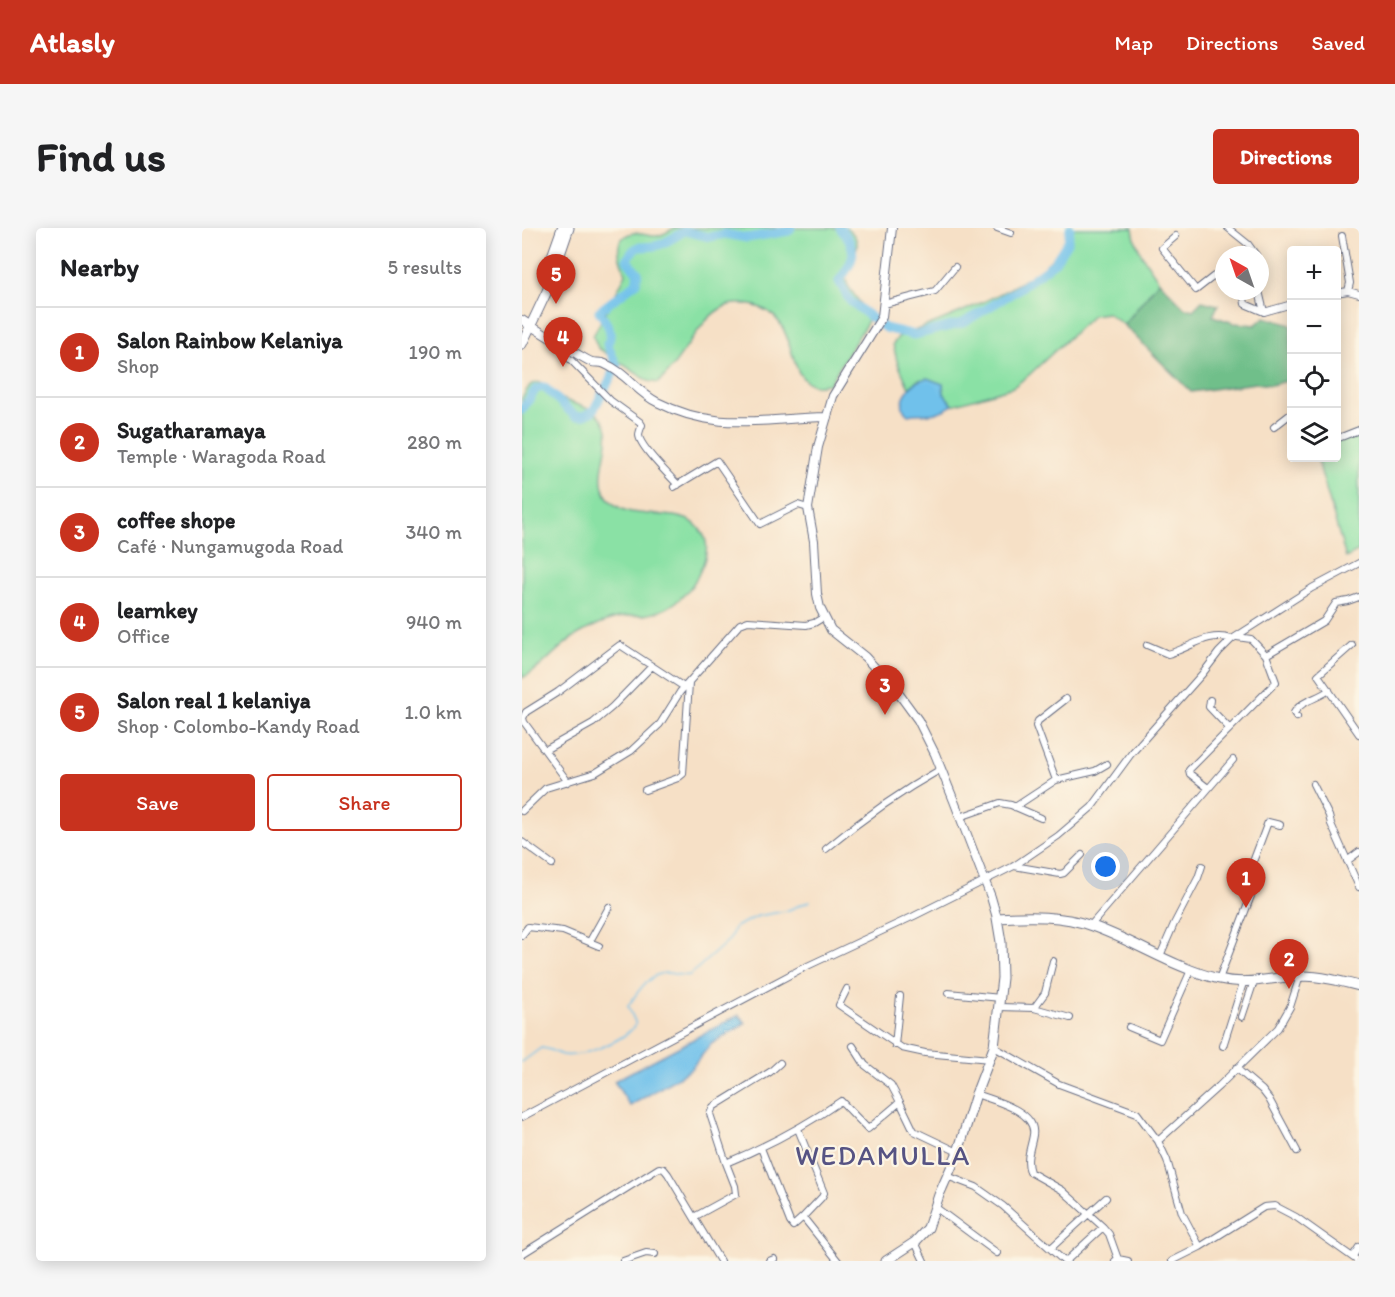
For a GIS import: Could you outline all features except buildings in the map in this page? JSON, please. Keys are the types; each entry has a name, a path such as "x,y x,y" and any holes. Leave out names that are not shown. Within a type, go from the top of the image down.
{"main road":[{"path":"522,344 525,325 542,286 561,228"},
{"path":"525,325 548,290 569,228"},
{"path":"891,1260 915,1242 928,1228 946,1176 958,1152 994,1047 1000,1003 1001,942 997,918 1025,916 1052,918 1091,925 1191,970 1218,979 1243,983 1300,976 1329,978 1359,986"}],"street":[{"path":"892,228 882,316 833,396 818,447 808,508 814,541 817,594 824,617 831,630 865,657 898,693 918,720 941,769 985,879 997,918"},
{"path":"997,228 1011,233"},
{"path":"1228,228 1249,246"},
{"path":"1176,236 1162,248 1196,290 1215,276"},
{"path":"1342,236 1350,284 1348,291"},
{"path":"884,304 935,291 955,267"},
{"path":"1341,292 1348,291 1359,294"},
{"path":"1244,300 1245,304 1264,312 1287,305"},
{"path":"1261,300 1264,312"},
{"path":"525,325 557,341 590,362 605,364 654,401 688,416 710,421 742,423 827,417"},
{"path":"557,341 560,349 594,385 617,406 640,422 642,425 639,434 641,439 676,486 717,461 760,524 798,505 808,508"},
{"path":"1274,427 1287,417"},
{"path":"1341,437 1359,430"},
{"path":"522,1117 801,969 1014,866 1058,836 1092,807 1131,754 1219,652 1234,638 1312,588 1359,563"},
{"path":"1266,655 1324,621 1336,603 1348,602 1359,597"},
{"path":"522,811 546,788 595,773 631,752 660,724 687,685 740,624 748,621 806,625 824,617"},
{"path":"1147,645 1168,654 1212,636 1222,636 1251,639 1266,655 1276,682 1188,770 1208,788"},
{"path":"568,782 525,722 523,718 526,712 558,692 620,645 687,685"},
{"path":"1352,645 1318,675 1359,734"},
{"path":"545,750 593,723 652,666"},
{"path":"645,789 678,778 683,774 687,685"},
{"path":"1297,717 1294,713 1297,708 1306,701 1319,698 1329,690"},
{"path":"1056,780 1036,726 1038,721 1066,699"},
{"path":"1210,700 1209,707 1229,728"},
{"path":"1091,925 1233,760"},
{"path":"1015,807 1056,780 1095,771 1107,764"},
{"path":"825,849 865,817 941,769"},
{"path":"1313,783 1359,887"},
{"path":"960,817 1000,803 1041,818"},
{"path":"1218,979 1256,883 1248,875 1268,822 1280,825"},
{"path":"522,842 552,864"},
{"path":"1347,861 1359,852"},
{"path":"1014,866 1060,874 1083,855"},
{"path":"1160,956 1202,866"},
{"path":"590,941 609,907"},
{"path":"522,921 528,927 563,931 599,946"},
{"path":"522,935 528,927"},
{"path":"1034,1008 1045,993 1053,961"},
{"path":"1129,1027 1160,1040 1191,970"},
{"path":"1158,1141 1182,1121 1278,1028 1290,1007 1300,976"},
{"path":"1242,1017 1254,981"},
{"path":"1223,1046 1243,983"},
{"path":"847,988 839,1005 902,1048 925,1053 990,1059"},
{"path":"948,993 1034,1008 1070,1018"},
{"path":"896,1045 900,996"},
{"path":"853,1046 865,1065 891,1085 914,1131 958,1152"},
{"path":"994,1047 1059,1084 1137,1113 1158,1141 1167,1160 1182,1213 1200,1247"},
{"path":"694,1218 736,1194 710,1114 713,1107 770,1072 780,1063"},
{"path":"1236,1068 1262,1090 1297,1151"},
{"path":"976,1094 1023,1113 1030,1121 1034,1131 1028,1158 1030,1172 1062,1191 1089,1214 1109,1234 1116,1260 1128,1261"},
{"path":"726,1163 798,1129 841,1101 868,1129 900,1102"},
{"path":"761,1148 793,1226 824,1193 798,1129"},
{"path":"522,1254 659,1168 664,1169 668,1174 720,1261"},
{"path":"946,1176 976,1187 1003,1206 1065,1261 1103,1227"},
{"path":"1051,1248 1106,1198"},
{"path":"1172,1261 1200,1247 1264,1207 1275,1206 1296,1217 1356,1259 1359,1247"},
{"path":"935,1207 997,1253"},
{"path":"803,1217 838,1261"},
{"path":"915,1242 924,1261"},
{"path":"622,1261 646,1253 655,1254"}],"green space":[{"path":"675,228 847,228 853,234 857,245 856,250 844,275 848,286 869,316 867,323 829,384 815,385 805,380 798,371 785,333 778,321 767,311 747,304 727,306 711,316 695,334 674,366 658,383 648,381 598,348 593,336 626,274 619,250 621,240 633,233 657,236"},
{"path":"1070,228 1133,228 1139,250 1159,281 1124,325 1107,313 1093,315 1013,387 953,405 944,394 943,384 919,379 909,388 897,361 893,344 898,337 998,295 1025,280 1047,263 1063,246"},
{"path":"1159,281 1185,308 1193,310 1202,301 1218,305 1213,316 1234,323 1255,325 1265,317 1287,324 1287,381 1271,385 1256,383 1191,392 1124,325"},
{"path":"537,382 563,399 593,411 602,419 607,429 607,439 602,484 613,504 632,512 676,516 690,520 701,532 707,549 697,577 687,592 674,604 658,612 615,618 589,628 564,644 530,674 522,678 522,398 530,385"},
{"path":"1359,431 1359,551 1346,558 1318,462 1341,462 1341,438"}],"water":[{"path":"927,378 943,384 944,394 953,405 936,413 908,415 903,404 906,393 910,387"},
{"path":"739,1015 746,1023 711,1044 690,1070 630,1106 614,1081"}],"waterway":[{"path":"522,410 536,389 544,387 575,416 583,416 593,411 617,366 607,344 610,331 599,311 636,283 638,273 627,260 634,250 659,245 685,231 709,237 725,234 747,238 789,231 791,228"},
{"path":"840,228 850,242 853,254 849,267 839,281 850,301 885,328 915,335 963,323 1016,291 1054,263 1068,241 1070,228"},
{"path":"522,1062 541,1048 563,1055 571,1055 592,1051 614,1042 636,1024 628,1006 639,990 654,976 666,973 690,975 730,939 737,926 758,916 786,911 810,901"}],"place":[{"name":"Salon real 1 kelaniya","path":"556,304"},
{"name":"learnkey","path":"563,367"},
{"name":"coffee shope","path":"885,715"},
{"name":"Salon Rainbow Kelaniya","path":"1246,908"},
{"name":"Sugatharamaya","path":"1289,989"}],"district":[{"name":"WEDAMULLA","path":"883,1155"}]}
